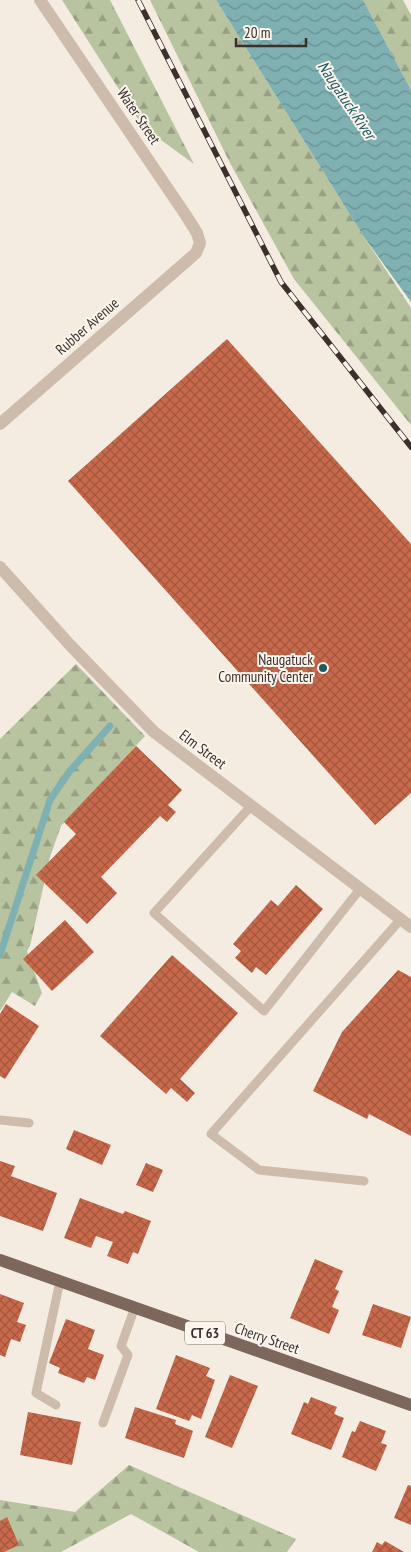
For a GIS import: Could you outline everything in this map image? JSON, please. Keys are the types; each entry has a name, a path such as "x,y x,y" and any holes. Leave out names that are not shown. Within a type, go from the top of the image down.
{"main road":[{"name":"Cherry Street","path":"0,1260 411,1405"}],"street":[{"name":"Water Street","path":"40,0 197,233 200,243 196,253"},
{"name":"Rubber Avenue","path":"0,424 196,253"},
{"name":"Elm Street","path":"0,568 70,645 154,732 406,923"}],"lane":[{"path":"251,806 154,913 264,1011 360,889"},
{"path":"364,1181 259,1170 211,1134 406,923"},
{"path":"0,1120 29,1123"},
{"path":"56,1405 36,1393 60,1281"},
{"path":"103,1422 128,1355 121,1346 135,1307"}],"green space":[{"path":"62,0 110,0 194,164 143,127"},
{"path":"150,0 216,0 364,237 411,308 411,425 294,279 230,163"},
{"path":"363,0 403,0 411,15 411,90"},
{"path":"76,664 145,736 61,826 50,857 30,946 27,951 42,993 35,1006 12,992 0,1011 0,739"},
{"path":"129,1465 296,1539 287,1552 199,1552 131,1514 61,1552 0,1552 0,1500 75,1512"}],"water":[{"name":"Naugatuck River","path":"216,0 363,0 411,90 411,302 364,237"}],"building":[{"name":"Naugatuck Community Center","path":"227,339 411,544 411,793 375,825 68,481"},
{"path":"136,746 182,790 168,805 176,812 167,822 160,816 101,877 117,893 87,924 36,875 76,834 64,822"},
{"path":"296,885 323,909 266,975 256,967 252,973 235,958 241,951 233,944 271,900 278,906"},
{"path":"65,920 94,952 52,991 23,959"},
{"path":"172,955 238,1013 180,1079 195,1093 187,1102 171,1088 166,1094 100,1036"},
{"path":"398,970 411,977 411,1136 369,1114 367,1119 313,1091 342,1032"},
{"path":"6,1004 39,1026 5,1079 0,1076 0,1014"},
{"path":"74,1130 111,1145 102,1165 66,1149"},
{"path":"0,1161 15,1166 11,1176 57,1193 43,1231 0,1216"},
{"path":"146,1163 163,1170 153,1192 136,1185"},
{"path":"80,1198 123,1214 125,1211 151,1221 138,1254 133,1252 128,1264 107,1256 113,1242 96,1236 91,1248 64,1238"},
{"path":"315,1259 343,1271 335,1289 339,1291 332,1307 339,1310 329,1334 290,1318"},
{"path":"0,1294 24,1303 17,1322 26,1325 20,1342 11,1339 5,1357 0,1355"},
{"path":"373,1304 411,1317 401,1348 362,1335"},
{"path":"66,1319 95,1330 88,1349 104,1355 95,1380 87,1377 84,1383 58,1373 60,1368 49,1363"},
{"path":"176,1355 210,1368 206,1376 215,1380 201,1419 192,1415 189,1421 156,1409"},
{"path":"230,1375 258,1386 232,1448 205,1437"},
{"path":"311,1397 337,1407 334,1414 344,1418 331,1450 291,1434 304,1402 308,1404"},
{"path":"135,1407 176,1420 175,1424 193,1431 184,1458 125,1438"},
{"path":"28,1412 81,1422 72,1465 20,1455"},
{"path":"360,1421 386,1431 381,1443 387,1445 376,1471 342,1457 352,1431 355,1432"},
{"path":"408,1485 411,1486 411,1525 394,1518"},
{"path":"7,1517 19,1545 0,1552 0,1521"},
{"path":"385,1541 404,1552 372,1552 377,1542 382,1545"}],"waterway":[{"path":"0,955 50,800 69,772 110,726"}],"railway":[{"path":"138,0 281,282 411,447"}],"place":[{"name":"Naugatuck Community Center","path":"323,668"}]}
